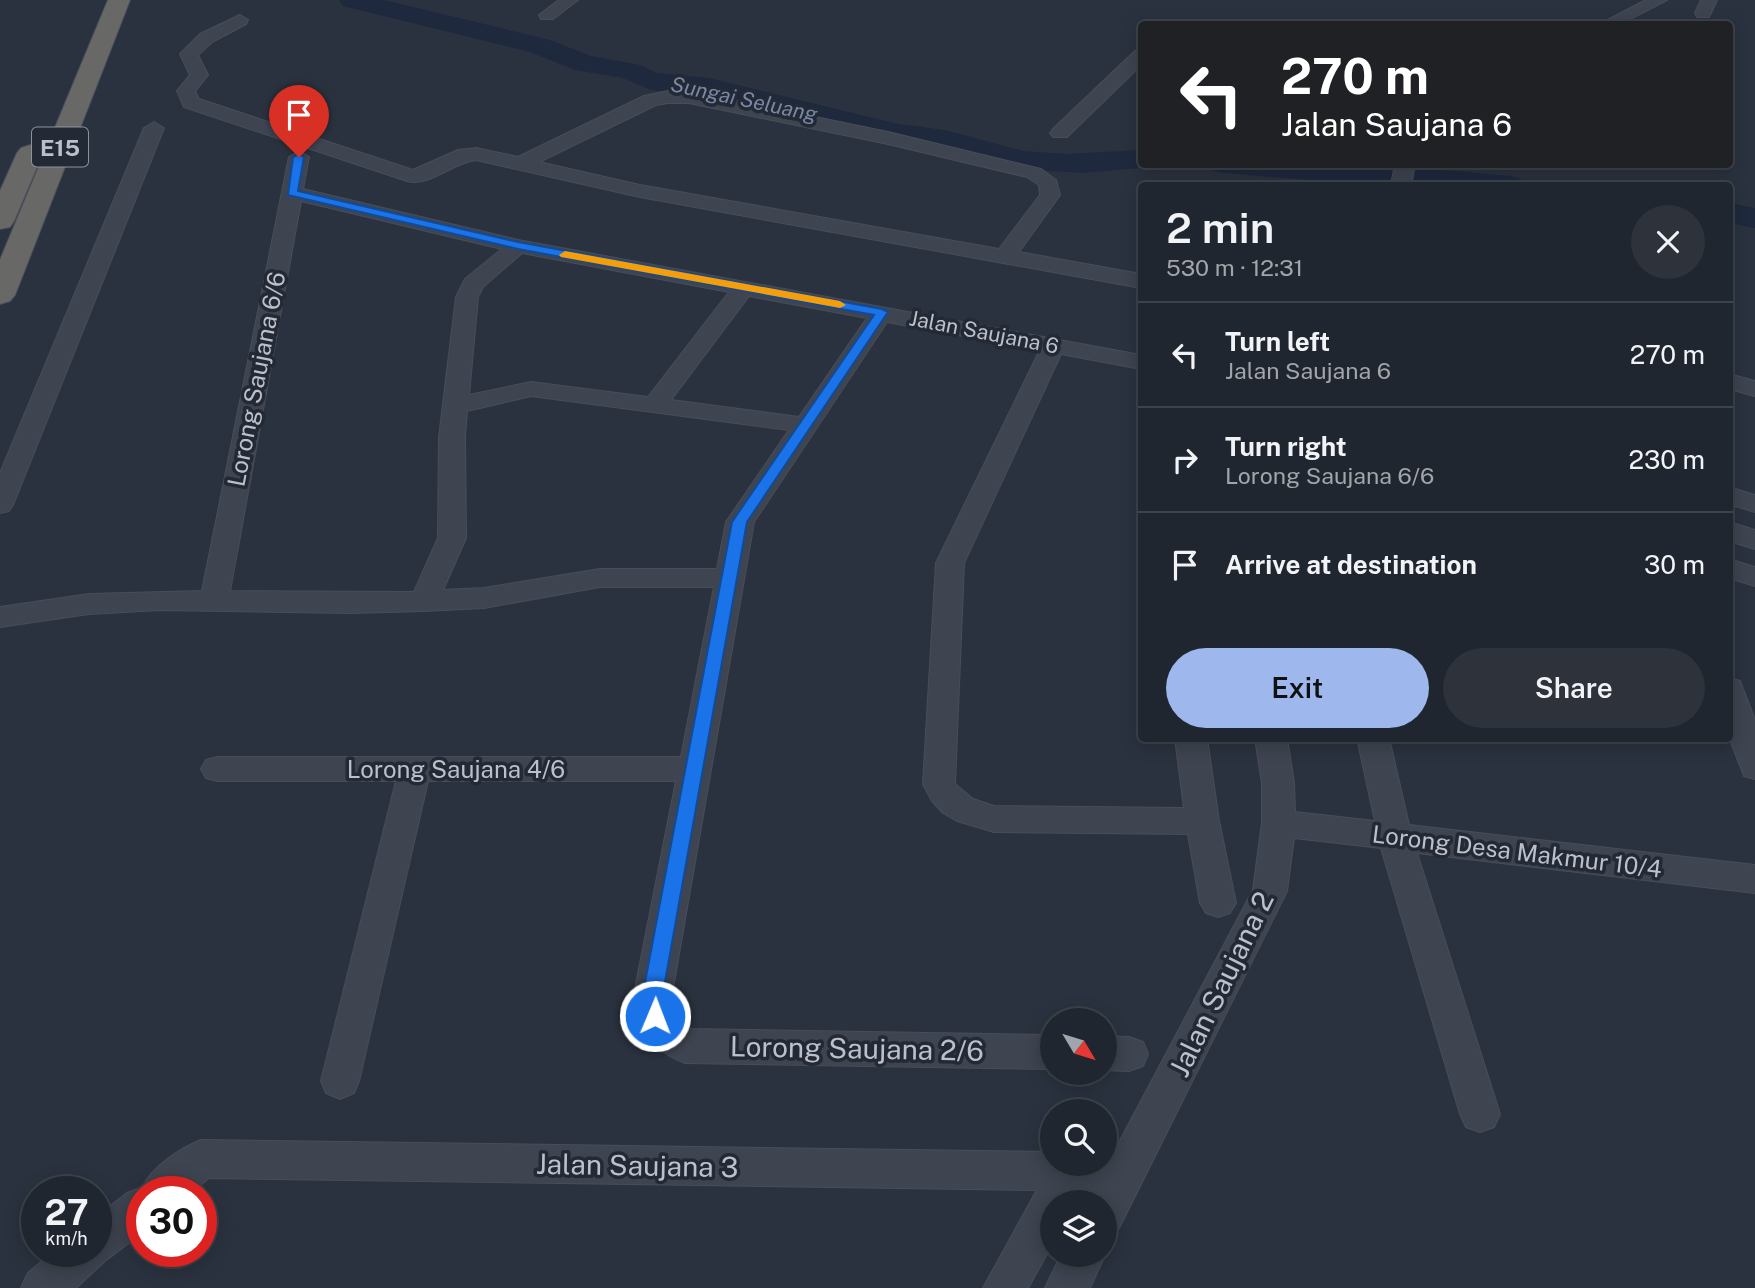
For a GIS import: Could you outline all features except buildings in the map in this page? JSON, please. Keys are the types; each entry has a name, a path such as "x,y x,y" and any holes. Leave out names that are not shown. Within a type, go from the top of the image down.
{"highway":[{"path":"64,74 97,0"},
{"name":"E15","path":"0,295 120,0"},
{"name":"E15","path":"0,221 38,135"}],"street":[{"path":"547,15 570,0"},
{"path":"1614,21 1659,0"},
{"path":"240,20 206,38 189,54 199,75 186,91 191,103 414,177"},
{"path":"1060,133 1138,58"},
{"path":"520,164 651,100 690,97 888,138 1034,173 1048,181 1050,195 1005,256"},
{"path":"0,505 154,128"},
{"path":"384,200 414,177 458,156 476,154 640,191 1138,280"},
{"name":"Lorong Saujana 6/6","path":"214,601 299,157"},
{"name":"Jalan Saujana 6","path":"292,193 384,200 518,246 1138,361"},
{"path":"424,601 452,538 452,437 467,297 473,284 518,246"},
{"path":"655,405 744,287"},
{"path":"694,769 740,522 882,312"},
{"path":"1054,345 950,563 939,783 945,797 965,812 994,819 1202,821"},
{"path":"1733,383 1755,389"},
{"path":"456,406 531,389 805,425"},
{"path":"1733,496 1755,504"},
{"path":"1733,532 1755,540"},
{"path":"1733,569 1755,577"},
{"path":"0,617 89,604 424,601 485,598 600,578 730,578"},
{"path":"1733,702 1755,767"},
{"path":"1192,742 1202,821 1218,903"},
{"name":"Jalan Saujana 2","path":"1116,1190 1270,891 1279,823 1278,783 1272,742"},
{"path":"1374,742 1395,837 1480,1114"},
{"name":"Lorong Saujana 4/6","path":"217,769 694,769"},
{"path":"340,1081 415,769"},
{"name":"Lorong Saujana 2/6","path":"694,769 653,993 655,1016 665,1033 685,1046 1040,1052"},
{"name":"Lorong Desa Makmur 10/4","path":"1279,823 1755,878"},
{"name":"Jalan Saujana 3","path":"180,1176 201,1159 1040,1191"},
{"name":"Jalan Saujana 3","path":"1065,1190 1125,1172"},
{"path":"112,1231 126,1220"},
{"path":"1005,1288 1040,1225"},
{"path":"43,1288 69,1267"},
{"path":"1067,1288 1078,1267"}],"waterway":[{"name":"Sungai Seluang","path":"352,0 540,46 585,64 630,71 651,81 709,87 898,133 945,139 1023,160 1068,164 1138,159"},
{"name":"Sungai Seluang","path":"1277,168 1381,176"},
{"name":"Sungai Seluang","path":"1422,178 1466,182"},
{"name":"Sungai Seluang","path":"1733,214 1755,218"}],"slow traffic":[{"path":"565,255 840,305"}],"route":[{"path":"299,157 292,193 518,246 882,312 740,522 653,993 655,1016"}]}
